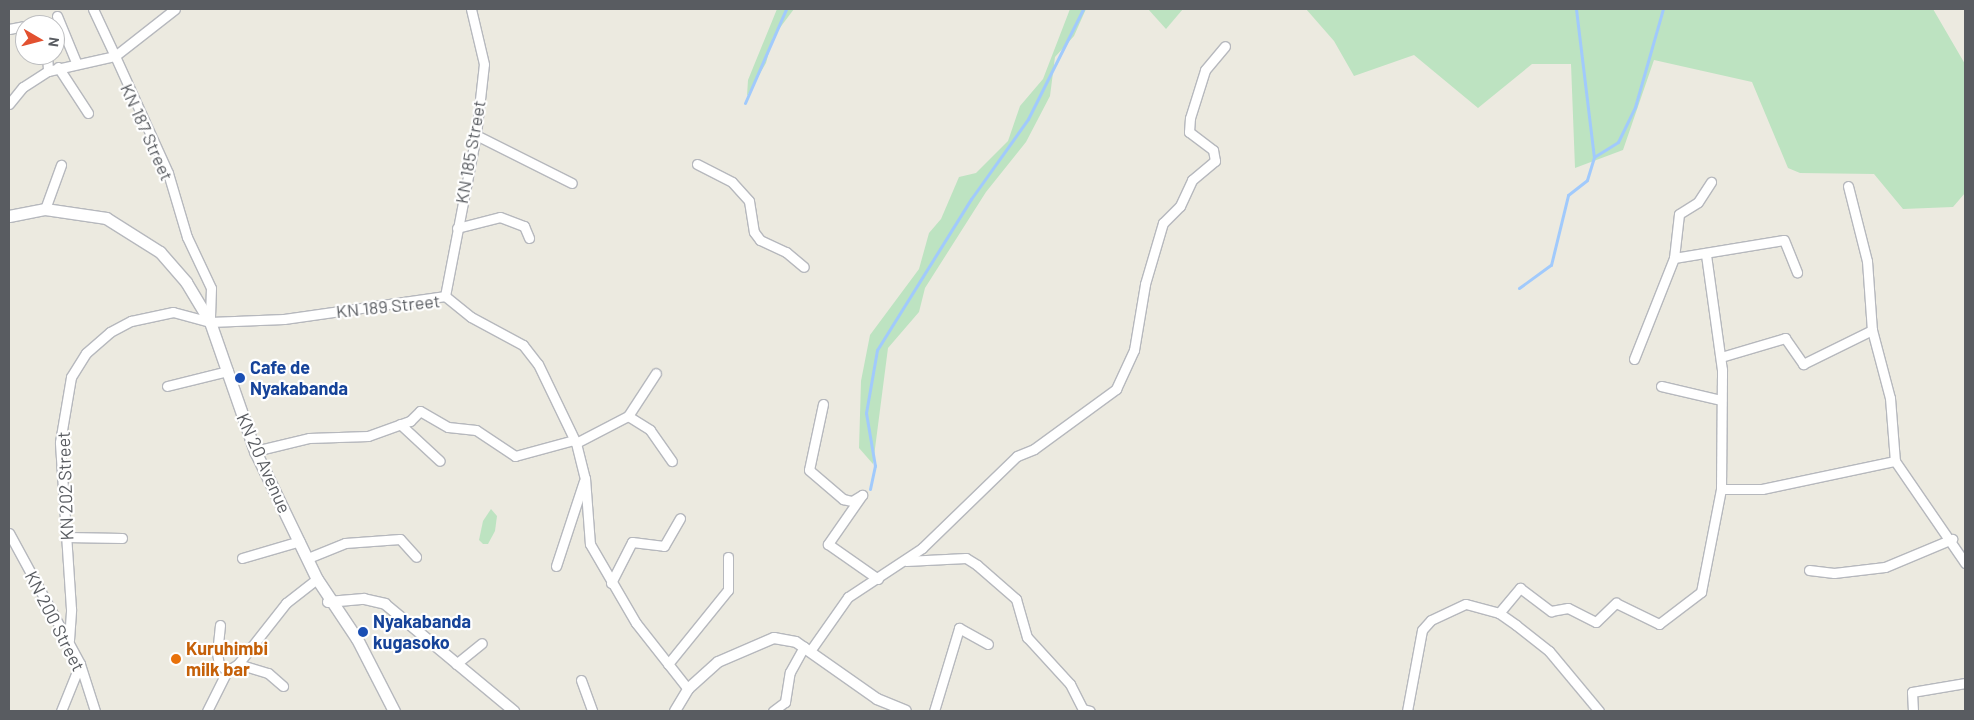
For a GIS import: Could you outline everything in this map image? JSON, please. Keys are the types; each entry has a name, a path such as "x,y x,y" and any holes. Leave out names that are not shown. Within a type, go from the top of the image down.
{"main road":[{"name":"KN 20 Avenue","path":"9,216 45,209 106,218 139,237 160,252 186,282 210,322 255,451 328,602 357,639 394,711"}],"street":[{"name":"KN 187 Street","path":"93,9 168,173 180,215 211,288 210,322"},
{"path":"9,104 23,87 48,71 76,62 114,56 175,9"},
{"name":"KN 185 Street","path":"445,296 476,134 484,64 471,9"},
{"path":"65,35 76,62"},
{"path":"773,711 785,702 790,672 848,597 906,561 1008,470 1017,456 1034,449 1116,390 1134,350 1145,284 1163,223 1180,206 1192,180 1215,161 1213,150 1189,132 1190,118 1205,70 1225,46"},
{"path":"48,65 48,71"},
{"path":"58,67 88,113"},
{"path":"476,134 572,183"},
{"path":"697,164 732,182 749,201 754,232 760,240 786,252 804,266"},
{"path":"45,209 61,165"},
{"path":"1634,359 1674,258 1679,214 1698,202 1711,182"},
{"path":"1848,186 1866,261 1872,330 1890,398 1895,461 1952,539 1965,563"},
{"path":"457,228 500,217 524,226 529,238"},
{"path":"1674,258 1784,240 1797,272"},
{"path":"1499,614 1520,588 1556,612 1568,608 1596,622 1616,603 1659,624 1701,592 1721,489 1721,356 1706,254"},
{"name":"KN 189 Street","path":"210,322 284,319 445,296 471,317 524,345 538,364 575,441 585,478 590,544 611,583 688,689"},
{"name":"KN 202 Street","path":"69,640 66,537 60,442 71,377 86,354 110,332 131,321 173,312 210,322"},
{"path":"1721,356 1785,338 1802,364 1872,330"},
{"path":"167,386 228,372"},
{"path":"255,451 310,438 355,439 400,424 420,411 448,427 476,430 515,456 575,441 628,416 656,373"},
{"path":"1661,386 1721,400"},
{"path":"823,404 809,470 843,498 852,501 862,495 828,544 878,580"},
{"path":"628,416 650,430 672,461"},
{"path":"400,424 440,461"},
{"path":"1721,489 1762,490 1895,461"},
{"path":"556,566 585,478"},
{"path":"611,583 632,542 664,546 680,518"},
{"name":"KN 200 Street","path":"9,533 69,640 80,664 95,711"},
{"path":"66,537 122,538"},
{"path":"308,558 345,543 400,539 416,556"},
{"path":"1809,570 1834,573 1885,567 1952,539"},
{"path":"242,558 300,542"},
{"path":"668,664 728,590 728,557"},
{"path":"906,561 966,558 977,565 1016,599 1027,637 1070,684 1083,709 1090,711"},
{"path":"207,711 227,670 238,664 286,603 317,579"},
{"path":"328,602 364,599 385,604 514,711"},
{"path":"1407,711 1420,637 1431,620 1466,604 1499,614 1549,651 1599,711"},
{"path":"220,625 218,658 227,670"},
{"path":"934,711 959,628 988,644"},
{"path":"675,711 688,689 718,662 744,647 774,638 807,650 877,699 906,711"},
{"path":"456,664 482,642"},
{"path":"60,711 80,664"},
{"path":"238,664 268,674 283,686"},
{"path":"581,680 592,711"},
{"path":"1913,711 1912,692 1965,684"}],"green space":[{"path":"777,9 794,9 773,37 766,63 747,96 748,80"},
{"path":"1070,9 1086,9 1074,36 1055,57 1050,96 1026,142 986,192 925,288 919,312 888,348 873,464 859,448 861,381 870,335 919,269 929,233 941,219 959,177 976,173 1008,141 1020,106 1043,79"},
{"path":"1148,9 1183,9 1166,29"},
{"path":"1306,9 1933,9 1965,64 1965,193 1953,207 1903,209 1874,174 1800,173 1788,168 1752,82 1654,60 1623,150 1575,168 1571,64 1532,64 1478,108 1414,55 1354,76 1334,41"},
{"path":"491,509 497,516 495,531 488,544 483,544 479,540 483,521"}],"waterway":[{"path":"745,103 786,9"},
{"path":"870,489 875,466 866,413 877,350 971,199 1028,119 1083,9"},
{"path":"1576,9 1594,157"},
{"path":"1519,288 1551,265 1568,195 1587,180 1594,157 1618,142 1635,107 1663,9"}],"place":[{"name":"Cafe de Nyakabanda","path":"240,378"},
{"name":"Nyakabanda kugasoko","path":"363,632"},
{"name":"Kuruhimbi milk bar","path":"176,659"}]}
